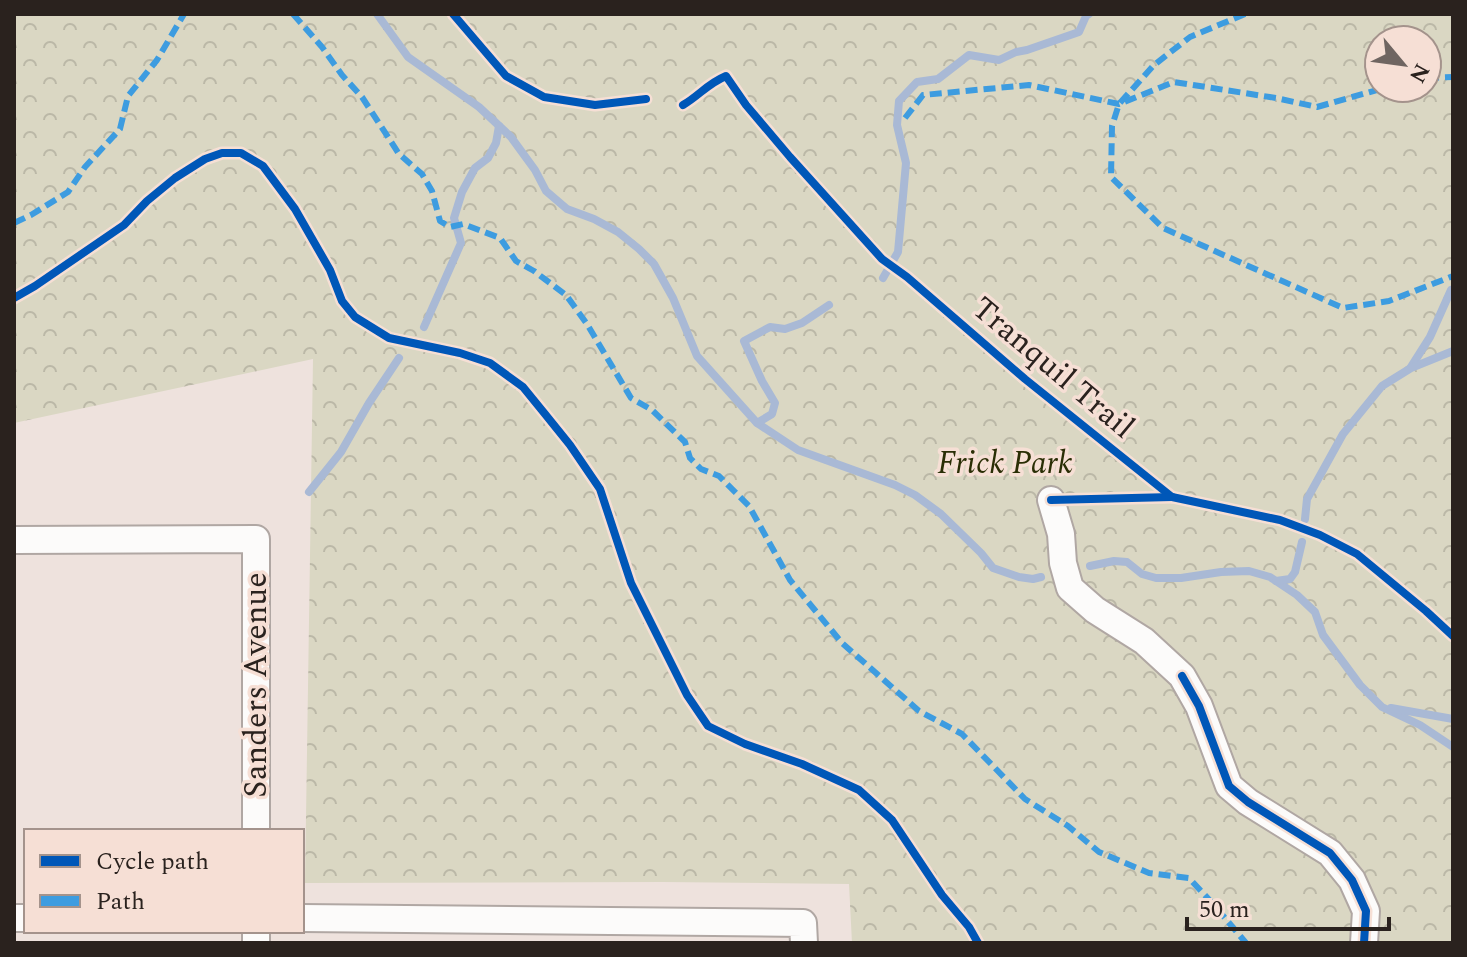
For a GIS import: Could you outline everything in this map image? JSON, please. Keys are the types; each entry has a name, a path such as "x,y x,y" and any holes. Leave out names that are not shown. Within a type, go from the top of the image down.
{"street":[{"path":"1051,500 1061,534 1063,563 1070,588 1095,610 1144,641 1182,676 1199,706 1229,786 1248,802 1330,853 1338,862 1352,880 1366,911 1364,943"},
{"name":"Sanders Avenue","path":"14,540 256,539 256,829"},
{"path":"304,918 804,933"}],"green space":[{"name":"Frick Park","path":"14,14 1453,14 1453,943 852,943 849,884 305,883 313,359 14,423"},
{"path":"547,14 586,14 561,33"}],"waterway":[{"path":"377,14 408,57 479,107 511,137 546,191 567,209 618,232 654,264 673,298 697,356 757,423 798,450 915,495 941,514 993,568 1019,577 1041,577"},
{"path":"883,278 898,252 906,163 897,125 899,101 917,82 938,79 969,55 999,60 1079,32 1089,14"},
{"path":"424,327 461,243 454,218 462,192 475,168 488,158 496,143 499,126"},
{"path":"1411,367 1430,337 1451,290"},
{"path":"757,423 772,414 775,403 744,341 770,327 785,329 802,323 829,305"},
{"path":"1305,519 1307,499 1343,434 1382,386 1411,368 1453,351"},
{"path":"309,492 341,452 399,358"},
{"path":"1276,581 1290,579 1295,572 1302,542"},
{"path":"1090,566 1127,562 1142,574 1156,578 1249,571 1270,577 1315,612 1323,635 1360,685 1382,707 1420,725 1453,747"},
{"path":"1391,708 1453,719"}],"marked path":[{"path":"14,223 68,192 85,167 120,129 128,96 157,60 184,14"},
{"path":"293,14 362,97 399,154 422,174 432,191 440,221 450,227 463,224 500,238 516,261 566,295 631,398 652,410 685,442 690,458 701,469 719,476 749,506 790,580 842,643 919,711 962,734 1025,799 1068,826 1099,852 1149,873 1189,878 1246,943"},
{"path":"1245,14 1190,37 1154,65 1119,104 1112,126 1111,177 1163,228 1343,308 1389,301 1453,276"},
{"path":"1443,77 1453,77"},
{"path":"905,118 923,95 1029,85 1119,104 1174,82 1317,107 1363,94"}],"cycle path":[{"path":"453,14 506,76 544,97 595,105 646,99"},
{"name":"Tranquil Trail","path":"683,105 726,76 790,157 882,259 1172,497 1280,520 1320,535 1357,554 1453,636"},
{"path":"14,298 124,225 175,178 205,159 222,153 241,153 263,166 295,209 330,270 342,301 355,317 389,338 460,353 490,363 523,387 570,445 600,489 631,583 687,695 708,726 859,790 892,820 978,943"},
{"path":"1051,500 1172,497"},
{"path":"1182,676 1199,706 1229,786 1248,802 1330,853 1352,880 1366,911 1364,943"}]}
